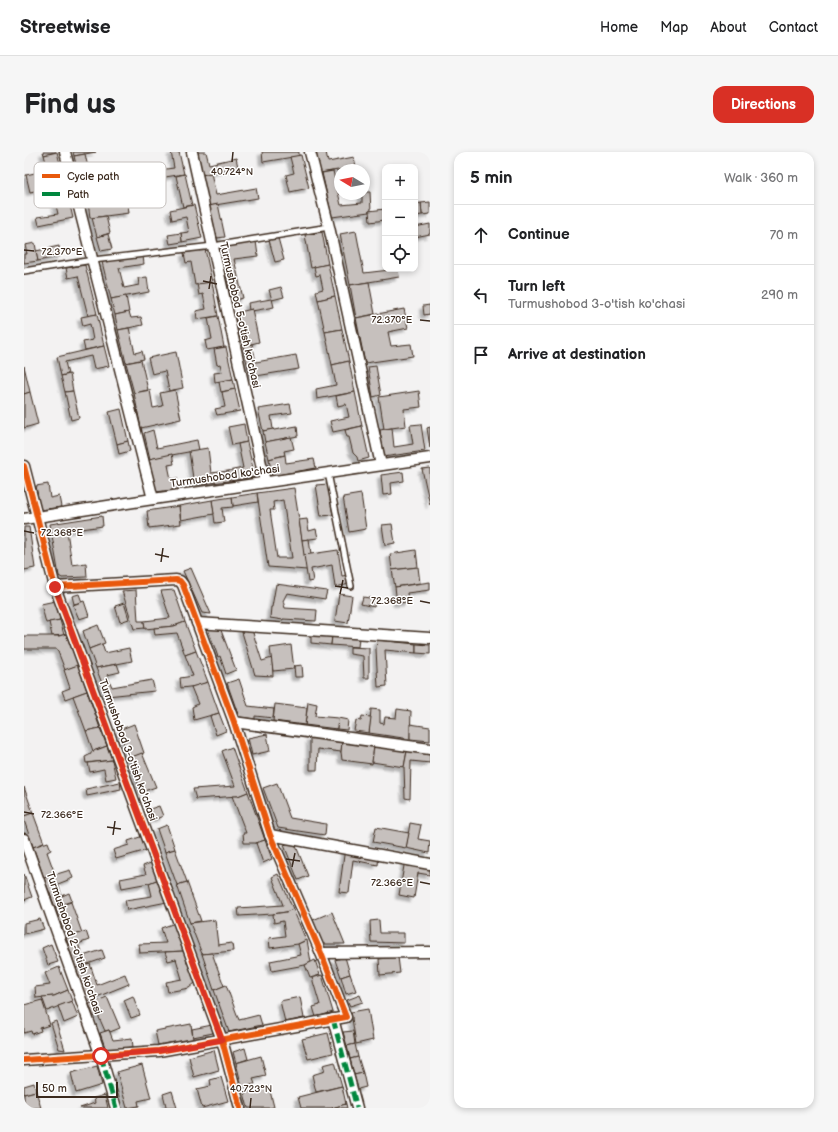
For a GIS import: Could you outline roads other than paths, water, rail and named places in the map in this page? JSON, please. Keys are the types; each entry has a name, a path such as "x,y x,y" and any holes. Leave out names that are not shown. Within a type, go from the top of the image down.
{"street":[{"path":"65,152 68,162"},
{"name":"Turmushobod 5-o'tish ko'chasi","path":"192,152 266,482"},
{"path":"310,152 329,227 381,465"},
{"path":"80,208 153,499"},
{"name":"Turmushobod ko'chasi","path":"24,519 430,458"},
{"name":"Turmushobod 3-o'tish ko'chasi","path":"24,466 55,587 222,1040 240,1108"},
{"path":"24,1060 159,1051 346,1017 321,953 270,835 234,722 183,585 180,581 176,580 55,587"},
{"path":"197,623 430,638"},
{"path":"234,722 430,749"},
{"path":"270,835 430,864"},
{"name":"Turmushobod 2-o'tish ko'chasi","path":"24,839 101,1056 116,1108"},
{"path":"321,953 430,952"},
{"path":"334,1019 357,1108"}],"lane":[{"path":"24,271 93,260 213,246 329,227"},
{"path":"328,473 351,586"}]}
